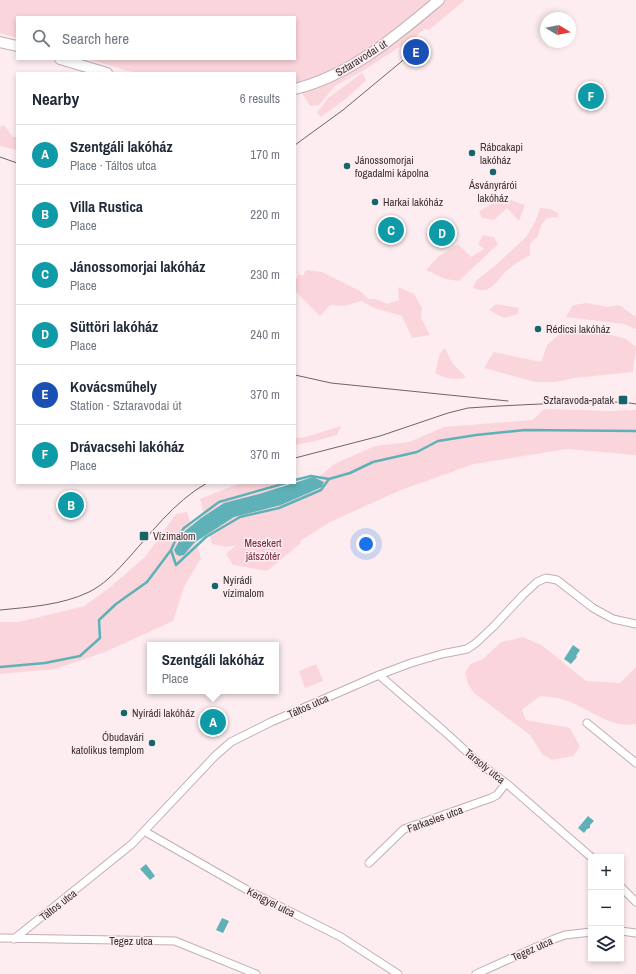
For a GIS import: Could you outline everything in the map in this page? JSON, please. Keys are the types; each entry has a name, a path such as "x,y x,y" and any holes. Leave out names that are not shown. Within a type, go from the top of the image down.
{"street":[{"name":"Sztaravodai út","path":"296,89 329,78 363,58 399,33 439,0"},
{"path":"0,42 16,46"},
{"path":"63,60 104,72"},
{"name":"Táltos utca","path":"14,939 132,844 215,756 231,742 271,722 379,675 411,663 442,654 467,649 476,643 494,626 522,595 538,582 546,578 557,580 593,608 613,619 636,624"},
{"name":"Tarsoly utca","path":"379,675 479,763 506,783 588,854"},
{"path":"587,723 636,763"},
{"name":"Farkasles utca","path":"369,863 404,829 491,798 497,794 506,783"},
{"name":"Kengyel utca","path":"144,831 249,891 341,937 398,974"},
{"path":"624,890 636,902"},
{"path":"624,931 636,933"},
{"name":"Tegez utca","path":"476,974 554,939 565,935 588,932"},
{"name":"Tegez utca","path":"0,938 176,941 256,974"}],"green space":[{"path":"0,0 465,0 429,30 425,29 364,70 335,86 319,105 310,106 296,84 296,72 132,72 91,60 296,60 296,16 16,16 16,38 0,33"},
{"path":"362,73 366,80 347,98 321,117 317,113 328,98"},
{"path":"4,125 13,137 16,137 16,150 0,146 0,127"},
{"path":"511,200 525,205 519,221 507,208 494,220 482,218 479,211 494,203"},
{"path":"540,208 551,209 559,214 558,217 547,218 541,225 538,236 530,244 530,255 506,271 490,288 480,290 473,288 476,281 526,237 535,222"},
{"path":"483,235 494,237 498,244 459,281 445,279 426,270 439,256 458,244 471,257 484,249 478,244"},
{"path":"307,270 322,272 362,292 368,299 376,299 387,304 399,300 398,287 414,294 422,308 421,318 430,335 412,338 402,316 374,308 361,301 345,306 330,305 320,316 296,292 296,279 299,274 302,276"},
{"path":"587,303 608,307 619,305 636,317 636,329 624,324 566,317 573,305"},
{"path":"496,304 519,308 518,314 504,318 489,310"},
{"path":"565,329 596,331 626,339 636,347 633,372 574,378 556,382 535,382 484,368 494,352 541,362 547,345"},
{"path":"445,348 452,363 466,377 459,379 450,378 435,373 440,353"},
{"name":"Mesekert játszótér","path":"544,409 610,411 636,410 636,455 567,449 474,464 401,490 330,522 300,541 301,543 267,571 233,565 226,554 236,545 226,547 212,544 200,499 238,484 274,484 288,491 311,484 334,464 375,446 409,442 444,427 533,420"},
{"path":"341,426 337,435 296,445 296,438 306,437"},
{"path":"187,512 201,558 184,587 173,621 105,652 55,669 0,674 0,622 19,622 84,606 108,589 145,557 176,514"},
{"path":"523,637 543,646 586,681 620,683 636,667 636,724 626,725 617,723 573,703 561,699 540,696 522,710 526,720 570,728 580,747 573,756 552,760 542,754 530,735 474,693 468,684 465,673 470,664 483,659 501,642"},
{"path":"316,664 323,681 305,688 299,671"}],"water":[{"path":"313,477 324,482 322,487 281,505 234,517 194,543 184,555 179,556 176,554 174,550 185,531 201,518 224,503 291,484 296,484 296,482"},
{"path":"573,645 580,650 576,656 577,657 571,664 564,659"},
{"path":"588,816 594,821 590,825 590,828 584,833 578,828"},
{"path":"146,864 155,876 150,880 140,869"},
{"path":"222,918 229,921 223,933 216,930"}],"waterway":[{"name":"Sztaravoda-patak","path":"0,667 45,663 80,656 100,638 99,620 116,604 147,582 171,550 176,565 206,537 240,517 279,508 321,490 329,479 350,473 373,462 417,452 438,441 476,435 525,430 636,431"},
{"path":"296,480 311,476 329,479"},
{"path":"171,550 176,539 184,528 219,502 282,484"}],"tram line":[{"path":"296,144 343,110 419,47"},
{"path":"0,157 16,163"},
{"path":"296,375 331,383 508,401"},
{"path":"296,458 380,436 448,413 468,408 561,403 623,402 636,404"},
{"path":"0,610 57,603 89,592 104,583 173,509 206,484"}],"place":[{"name":"Kovácsműhely","path":"416,52"},
{"name":"Drávacsehi lakóház","path":"591,96"},
{"name":"Rábcakapi lakóház","path":"472,153"},
{"name":"Jánossomorjai fogadalmi kápolna","path":"347,166"},
{"name":"Ásványrárói lakóház","path":"493,172"},
{"name":"Harkai lakóház","path":"375,202"},
{"name":"Jánossomorjai lakóház","path":"391,230"},
{"name":"Süttöri lakóház","path":"442,233"},
{"name":"Rédicsi lakóház","path":"538,329"},
{"name":"Sztaravoda-patak","path":"623,400"},
{"name":"Villa Rustica","path":"71,505"},
{"name":"Vízimalom","path":"144,536"},
{"name":"Nyirádi vízimalom","path":"215,586"},
{"name":"Nyirádi lakóház","path":"124,713"},
{"name":"Szentgáli lakóház","path":"213,722"},
{"name":"Óbudavári katolikus templom","path":"152,743"}]}
